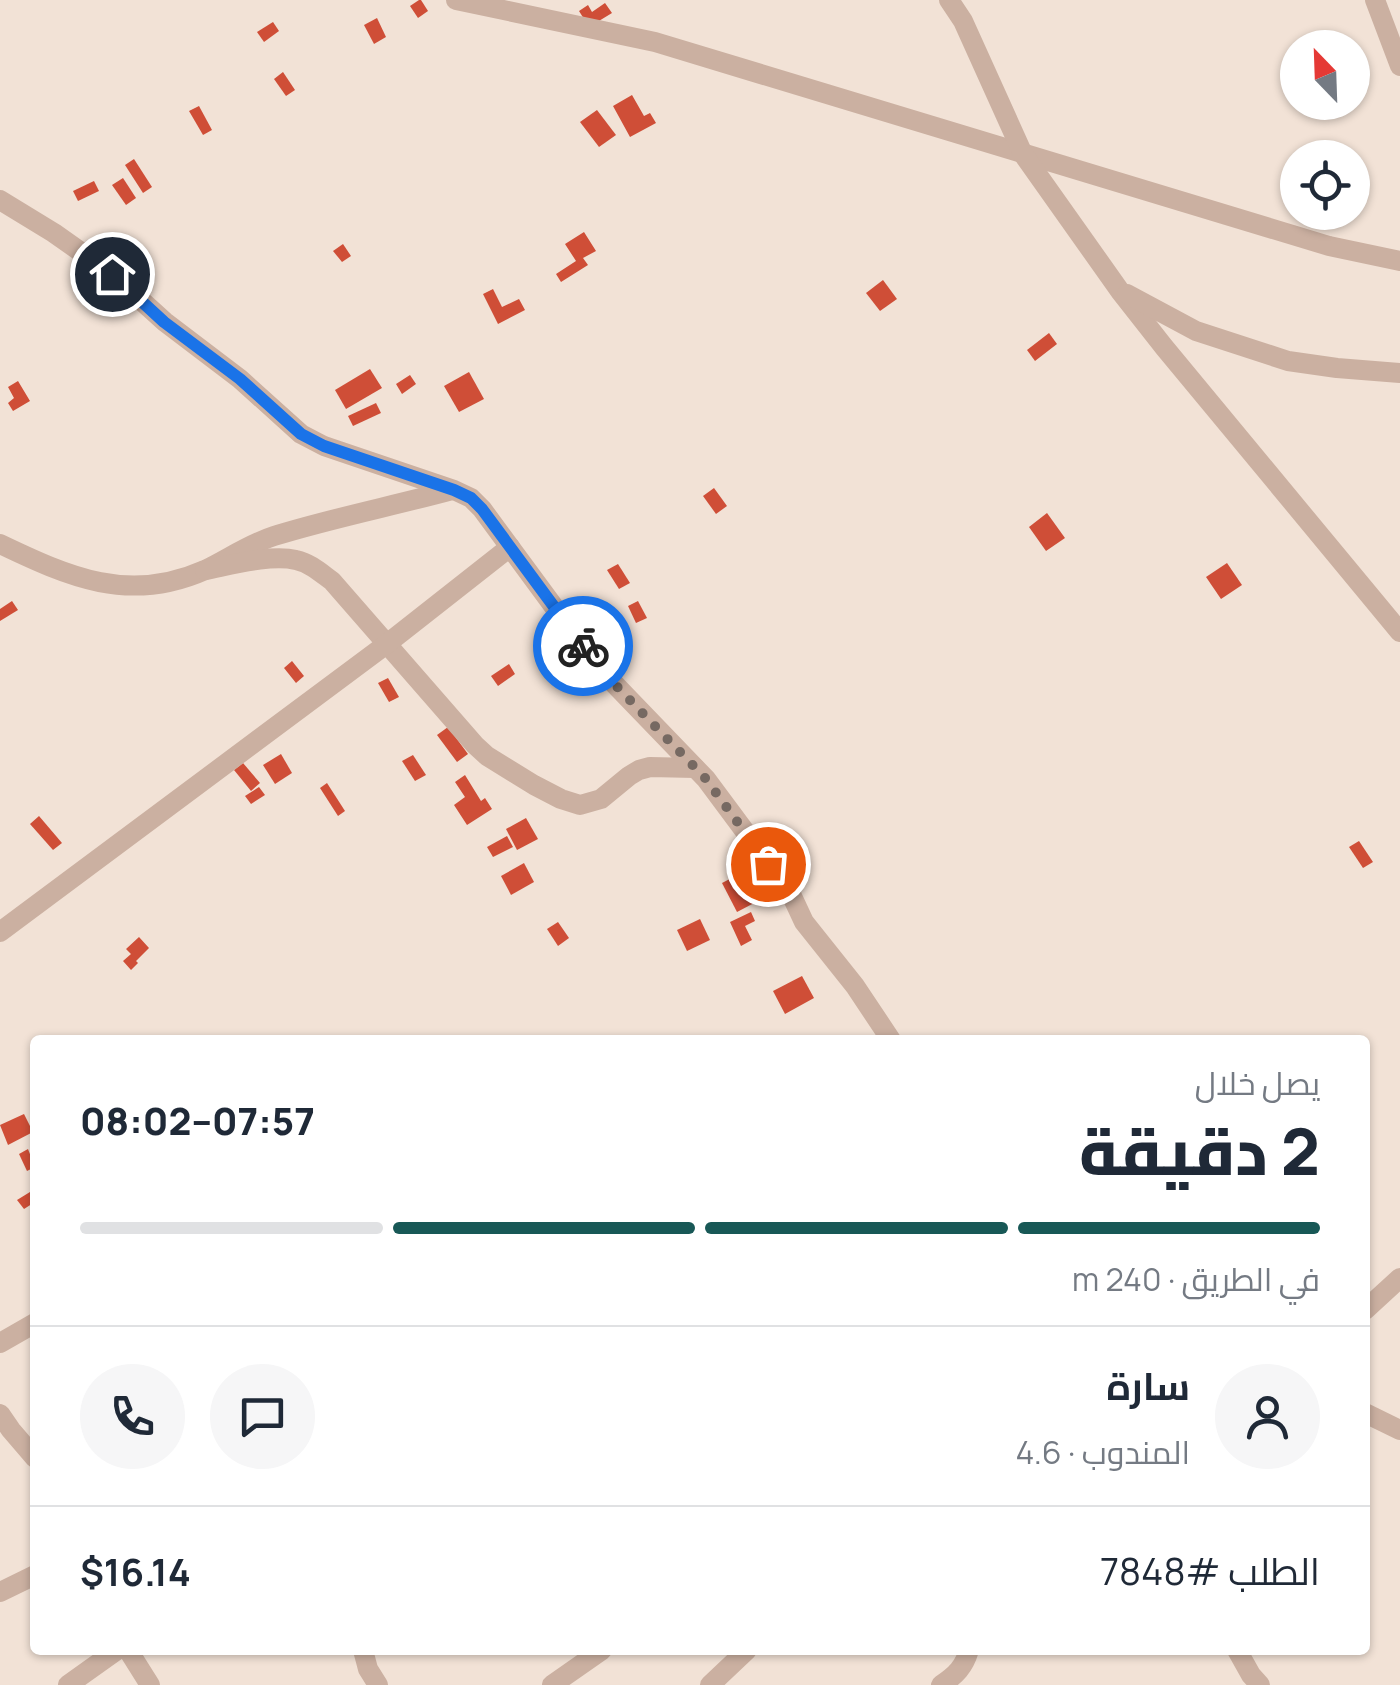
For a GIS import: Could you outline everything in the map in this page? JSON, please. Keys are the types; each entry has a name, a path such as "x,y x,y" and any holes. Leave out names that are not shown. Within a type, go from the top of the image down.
{"street":[{"path":"456,0 655,42 1330,246 1400,261"},
{"path":"949,0 963,21 1023,154 1120,291 1400,632"},
{"path":"1376,0 1400,66"},
{"path":"0,200 112,274 164,322 240,379 301,434 324,446 471,498 599,668 696,768 790,892 804,922 856,986 888,1035"},
{"path":"1120,291 1196,331 1288,361 1400,373"},
{"path":"205,570 272,537 454,490"},
{"path":"0,544 62,572 95,583 123,586 165,582 205,570 298,560 332,581 475,745 561,799 580,805 601,800 628,776 650,767 696,768"},
{"path":"0,932 388,643 510,547"},
{"path":"1370,1305 1400,1278"},
{"path":"0,1343 30,1326"},
{"path":"0,1414 30,1452"},
{"path":"1370,1415 1400,1430"},
{"path":"0,1592 30,1577"},
{"path":"68,1685 110,1655"},
{"path":"131,1655 150,1685"},
{"path":"364,1655 378,1685"},
{"path":"552,1685 595,1655"},
{"path":"710,1685 742,1655"},
{"path":"941,1685 956,1674 967,1655"},
{"path":"1240,1655 1260,1685"}],"building":[{"path":"419,0 428,11 418,18 410,6"},
{"path":"605,3 612,13 589,27 579,11 588,5 592,12"},
{"path":"377,18 386,37 374,44 364,25"},
{"path":"273,22 279,31 264,42 257,32"},
{"path":"283,72 295,90 286,96 274,79"},
{"path":"632,95 644,116 650,113 656,123 630,137 613,106"},
{"path":"199,106 212,130 203,135 189,111"},
{"path":"597,110 616,135 599,147 580,122"},
{"path":"134,159 152,187 143,193 125,165"},
{"path":"123,178 136,198 126,205 112,185"},
{"path":"94,181 99,191 78,201 73,191"},
{"path":"584,232 596,251 583,258 588,265 561,282 556,274 576,261 565,244"},
{"path":"343,244 351,256 342,262 333,251"},
{"path":"883,280 897,299 880,311 866,293"},
{"path":"493,289 502,307 519,299 525,310 498,324 483,294"},
{"path":"1049,333 1057,344 1035,361 1027,350"},
{"path":"370,369 382,388 346,409 335,390"},
{"path":"469,372 484,399 459,412 444,386"},
{"path":"410,375 416,384 402,394 396,384"},
{"path":"18,381 30,401 13,411 8,403 14,398 8,387"},
{"path":"376,403 381,413 353,426 348,416"},
{"path":"714,488 727,506 716,514 703,496"},
{"path":"1047,513 1065,538 1046,551 1029,527"},
{"path":"1227,563 1242,585 1221,599 1206,577"},
{"path":"618,564 630,583 619,589 607,570"},
{"path":"12,601 18,610 0,621 0,609"},
{"path":"638,601 647,618 636,623 628,606"},
{"path":"292,661 304,676 296,683 284,668"},
{"path":"509,664 515,674 498,686 491,676"},
{"path":"388,678 399,697 389,702 378,683"},
{"path":"448,727 468,754 457,762 437,735"},
{"path":"281,754 292,773 275,784 263,765"},
{"path":"413,755 426,775 415,781 402,761"},
{"path":"243,763 260,783 251,791 234,770"},
{"path":"465,775 481,801 485,798 492,809 467,825 454,805 465,797 455,782"},
{"path":"327,783 345,811 338,816 320,788"},
{"path":"259,787 265,795 251,804 245,796"},
{"path":"39,816 62,843 53,850 30,824"},
{"path":"526,818 538,839 517,850 506,829"},
{"path":"507,836 513,847 493,857 487,847"},
{"path":"1359,841 1373,862 1363,868 1349,847"},
{"path":"524,863 534,882 511,895 501,876"},
{"path":"743,872 758,901 737,912 722,883"},
{"path":"751,912 755,921 745,926 752,940 741,946 730,922"},
{"path":"700,919 710,940 687,951 677,930"},
{"path":"558,922 569,938 558,946 547,929"},
{"path":"139,937 149,948 131,970 123,961 131,954 126,949"},
{"path":"802,976 814,998 785,1014 773,991"},
{"path":"24,1114 30,1134 8,1145 0,1125"},
{"path":"28,1149 30,1170 27,1171 19,1154"},
{"path":"30,1192 30,1205 24,1209 17,1200"}],"way so far":[{"path":"583,646 599,668 706,779 768,864"}],"route":[{"path":"112,274 164,322 240,379 301,434 324,446 471,498 583,646"}]}
